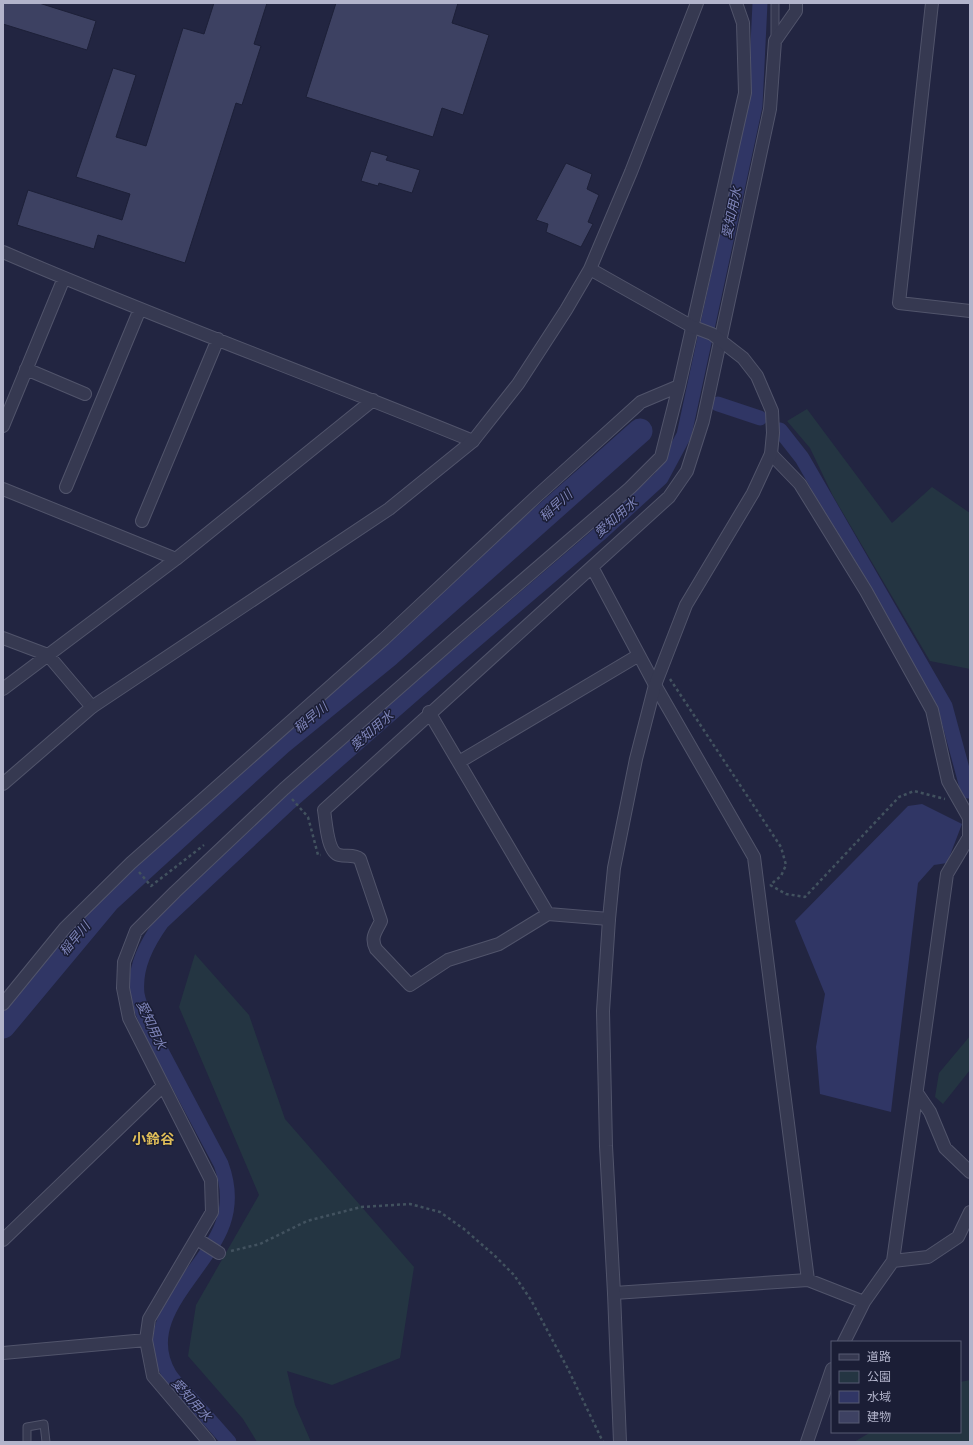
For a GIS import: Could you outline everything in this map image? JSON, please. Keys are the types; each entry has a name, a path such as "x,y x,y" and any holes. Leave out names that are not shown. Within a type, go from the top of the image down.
{"street":[{"path":"3,784 92,707 389,509 473,442 518,384 566,310 590,269 631,172 698,3"},
{"path":"208,1442 153,1376 146,1340 149,1319 199,1241 212,1212 211,1180 129,1018 123,988 124,962 136,931 284,789 451,642 630,488 660,457 679,386 691,326 745,93 742,23 736,3"},
{"path":"609,919 548,914 499,944 448,960 410,985 376,949 372,942 373,936 381,921 360,859 357,856 340,856 335,854 330,845 324,810 430,712 669,497 687,471 703,421 716,337 770,109 775,41 796,11 796,3"},
{"path":"932,3 899,303 970,311"},
{"path":"3,252 64,278 373,400 473,442"},
{"path":"590,269 691,326 716,337 743,358 757,376 772,410 773,433 771,454 753,493 686,605 655,684 636,759 614,868 603,1012 606,1146 620,1442"},
{"path":"3,426 64,278"},
{"path":"66,487 140,308"},
{"path":"142,521 218,339"},
{"path":"26,369 85,394"},
{"path":"3,1004 65,928 130,863 384,639 538,495 641,402 679,386"},
{"path":"6,684 48,655 176,559 373,400"},
{"path":"771,454 800,484 866,591 932,710 948,781 969,818 969,837 947,874 893,1261 864,1302 844,1341"},
{"path":"3,490 176,559"},
{"path":"592,567 655,684 754,856 808,1280"},
{"path":"3,638 48,655 92,707"},
{"path":"459,762 639,655"},
{"path":"430,712 548,914"},
{"path":"3,1240 164,1086"},
{"path":"917,1093 930,1112 945,1148 970,1172"},
{"path":"893,1261 928,1257 958,1237 970,1212"},
{"path":"199,1241 219,1253"},
{"path":"614,1293 808,1280 864,1302"},
{"path":"3,1353 146,1340"},
{"path":"807,1442 831,1372"}],"lane":[{"path":"742,3 742,23"},
{"path":"775,3 775,41"},
{"path":"27,1442 27,1427 44,1424 46,1442"}],"path":[{"path":"662,667 781,847 786,865 781,876 770,885"},
{"path":"757,883 770,885 786,894 805,897 899,797 914,791 960,803"},
{"path":"287,794 300,807"},
{"path":"144,878 152,886 207,843"},
{"path":"219,1253 260,1244 307,1221 361,1207 410,1204 440,1212 464,1229 514,1275 531,1300 568,1369 603,1442"}],"green space":[{"path":"807,409 892,523 932,487 970,513 970,669 930,661 833,496 810,448 787,421"},
{"path":"195,954 249,1015 285,1119 414,1267 400,1358 332,1385 287,1371 295,1405 311,1442 257,1442 243,1419 188,1356 196,1305 259,1195 179,1007"},
{"path":"970,1036 970,1070 943,1104 935,1097 939,1073"},
{"path":"970,1380 970,1442 854,1442 869,1433 961,1433 961,1382"}],"water":[{"path":"922,804 962,824 947,863 934,865 918,883 891,1112 820,1094 816,1047 825,994 795,921 908,806"}],"building":[{"path":"3,3 39,3 96,21 87,50 3,24"},
{"path":"214,3 267,3 254,44 261,46 242,105 236,103 185,263 98,235 94,249 17,225 28,190 122,220 130,194 76,177 113,68 136,75 116,137 146,146 183,28 204,34"},
{"path":"336,3 458,3 452,23 489,35 463,115 442,108 433,137 306,97"},
{"path":"371,151 388,156 386,160 420,170 412,193 379,183 378,186 361,181"},
{"path":"566,163 592,174 587,189 599,195 588,222 593,224 581,247 546,232 548,224 536,220"}],"waterway":[{"name":"愛知用水","path":"229,1442 169,1374 161,1353 161,1333 167,1314 177,1296 203,1259 223,1223 227,1208 227,1186 221,1164 150,1030 139,1003 137,984 143,956 151,938 162,922 289,803 603,531 661,478 684,435 755,106 760,3"},
{"path":"718,404 760,418"},
{"path":"780,430 802,458 945,706 968,791"},
{"name":"稲早川","path":"3,1026 108,900 281,742 389,654 640,431"}],"district":[{"name":"小鈴谷","path":"153,1139"}]}
